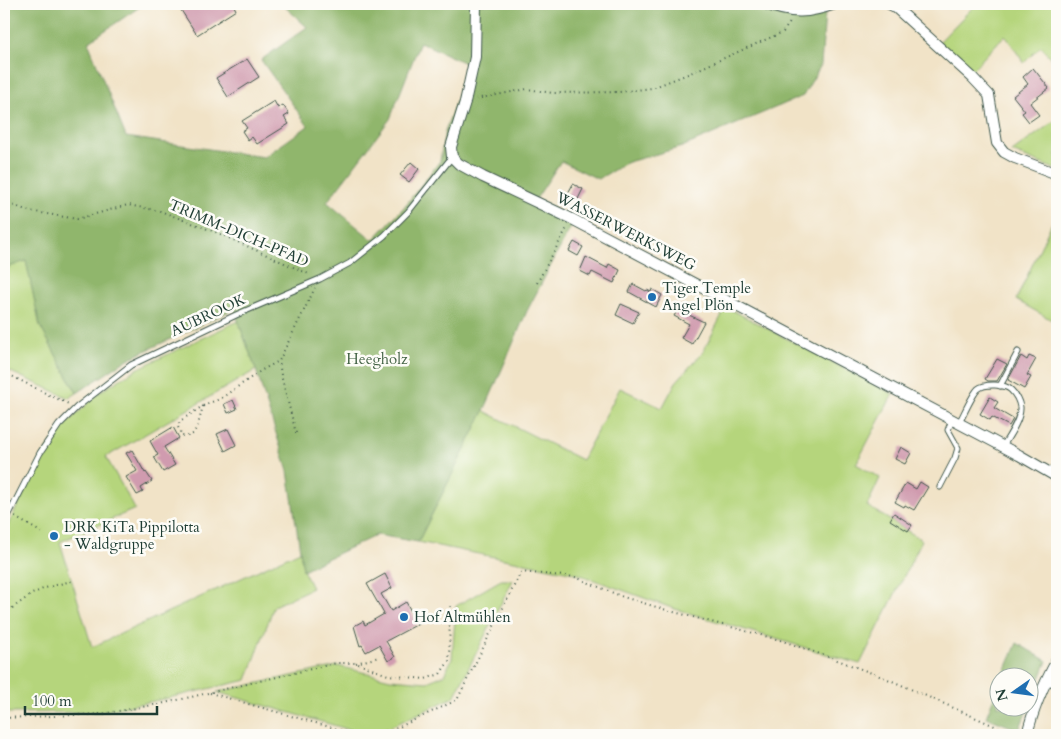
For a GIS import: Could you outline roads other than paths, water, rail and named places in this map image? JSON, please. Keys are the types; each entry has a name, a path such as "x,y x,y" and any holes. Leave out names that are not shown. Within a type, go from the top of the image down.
{"street":[{"path":"452,157 451,147 465,102 475,56 476,4"},
{"path":"766,4 798,12 820,9 835,4"},
{"path":"889,4 895,7 972,76 989,96 997,143 1004,152 1057,174"},
{"name":"WASSERWERKSWEG","path":"452,157 459,164 483,178 572,219 1003,446 1057,477"},
{"path":"1027,735 1031,718 1046,680 1057,660"}],"lane":[{"name":"AUBROOK","path":"4,524 40,452 59,425 77,407 131,365 236,315 320,279 350,263 384,236 408,212 452,157"},
{"path":"1000,386 1018,352"},
{"path":"940,487 958,448 948,430 980,388 990,385 1010,389 1018,400 1019,416 1003,446"},
{"path":"1046,680 1057,686"}],"place":[{"name":"Tiger Temple Angel Plön","path":"652,297"},
{"name":"DRK KiTa Pippilotta - Waldgruppe","path":"54,536"},
{"name":"Hof Altmühlen","path":"404,617"}],"park label":[{"name":"Heegholz","path":"377,359"}]}
